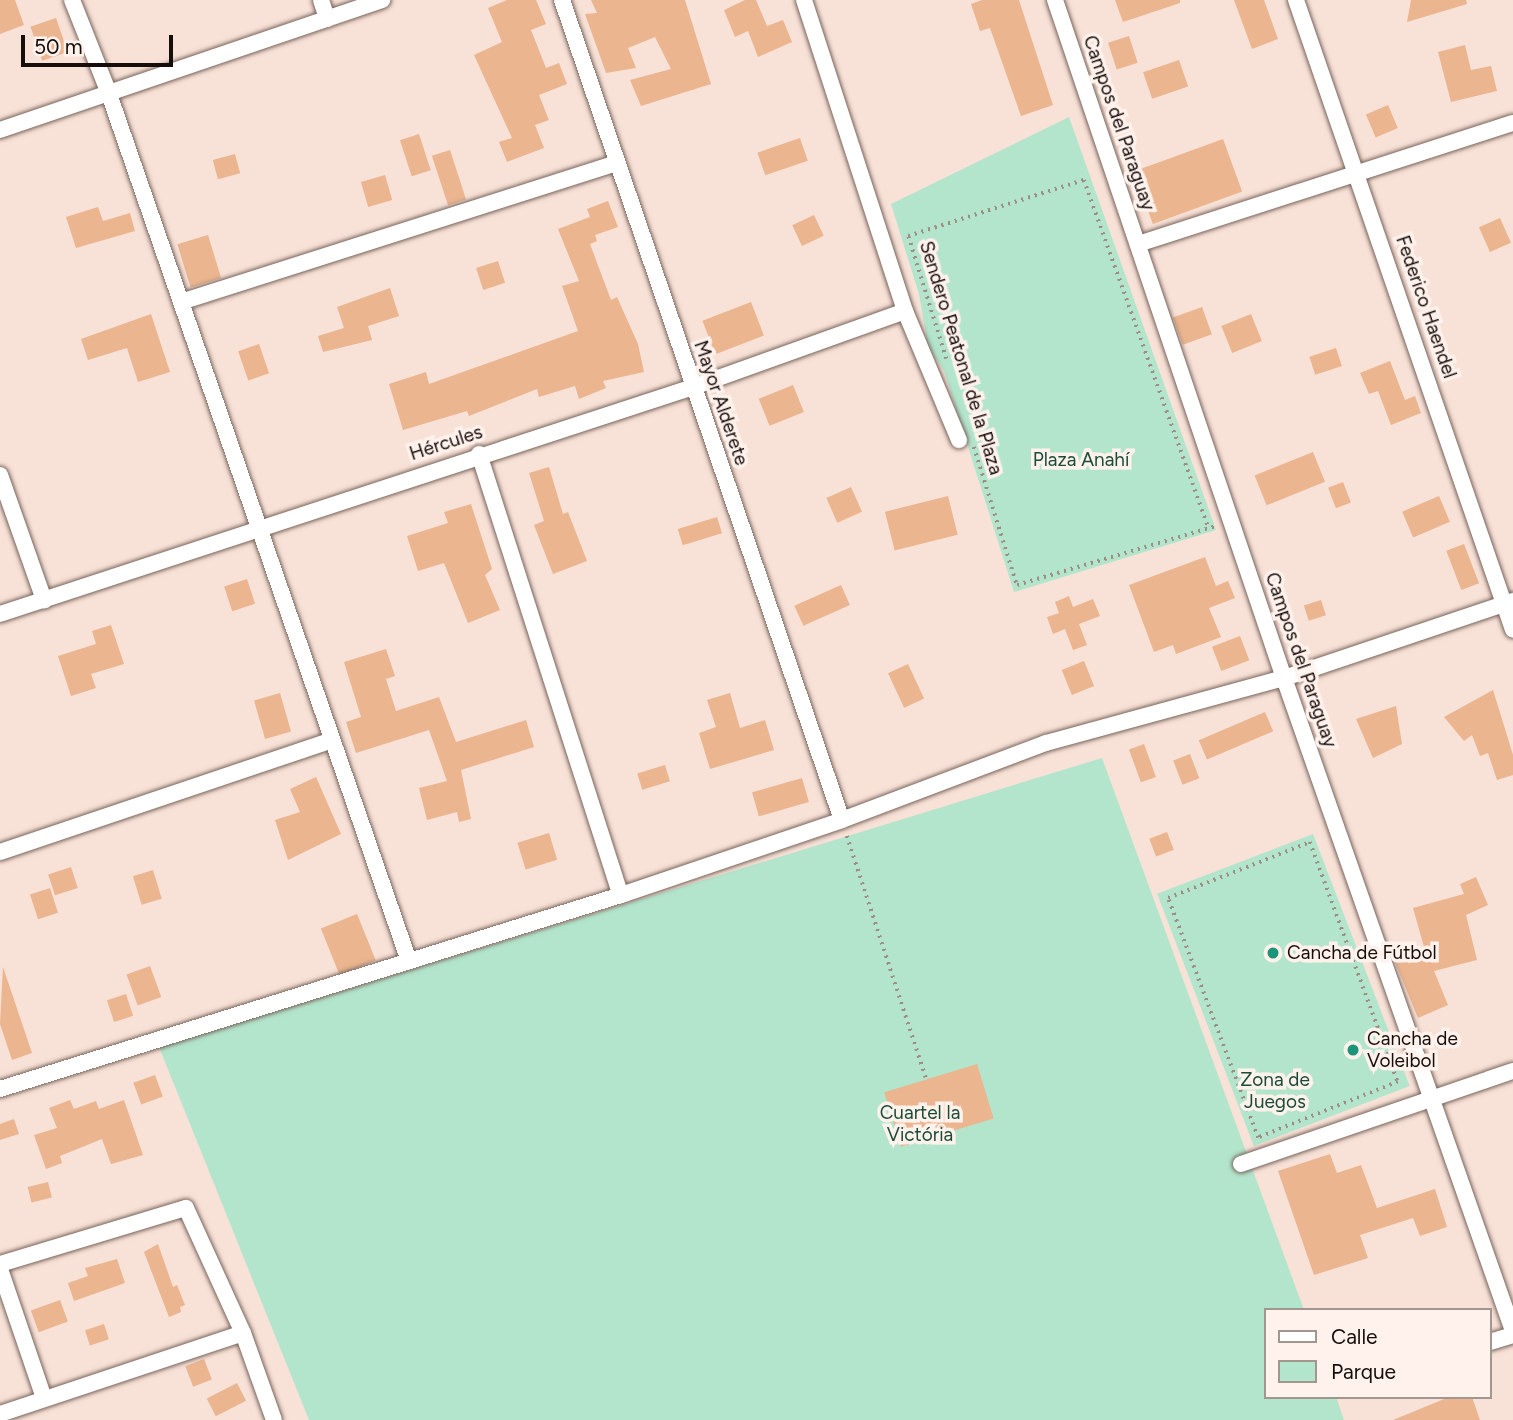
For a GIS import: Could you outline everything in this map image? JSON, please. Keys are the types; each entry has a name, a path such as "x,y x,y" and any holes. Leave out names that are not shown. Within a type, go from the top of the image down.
{"street":[{"path":"72,0 108,91 330,741 409,961"},
{"path":"321,0 327,19"},
{"path":"0,130 108,91 382,0"},
{"name":"Mayor Alderete","path":"562,0 842,820"},
{"path":"804,0 905,311 965,441"},
{"name":"Campos del Paraguay","path":"1055,0 1284,678 1513,1333"},
{"name":"Federico Haendel","path":"1296,0 1509,602 1513,630"},
{"path":"1138,244 1513,123"},
{"path":"181,302 617,163"},
{"name":"Hércules","path":"0,614 479,454 693,387 905,311"},
{"path":"479,454 621,895"},
{"path":"0,475 44,600"},
{"path":"0,1089 621,895 842,820 1046,743 1284,678 1509,602"},
{"path":"0,852 330,741"},
{"path":"1241,1164 1432,1096 1513,1071"},
{"path":"44,1398 0,1266 186,1208 243,1332 274,1420"},
{"path":"0,1414 243,1332"},
{"path":"1492,1341 1513,1333"}],"path":[{"name":"Sendero Peatonal de la Plaza","path":"948,365 908,236 1084,180 1208,526"},
{"name":"Sendero Peatonal de la Plaza","path":"965,441 1017,585 1208,526 1232,524"},
{"path":"842,820 926,1076"},
{"path":"1310,842 1398,1082 1258,1138 1168,898 1310,842"}],"green space":[{"name":"Plaza Anahí","path":"1069,117 1216,530 1014,592 944,371 928,346 919,294 891,204"},
{"name":"Cuartel la Victória","path":"1102,758 1303,1308 1264,1308 1264,1399 1337,1399 1344,1420 309,1420 159,1047"},
{"name":"Zona de Juegos","path":"1313,834 1410,1086 1254,1146 1157,894"}],"building":[{"path":"0,0 15,0 24,25 0,34"},
{"path":"507,0 536,0 546,24 531,30 546,68 559,63 567,84 539,95 549,120 535,125 544,148 507,162 499,142 512,138 474,55 502,42 488,8"},
{"path":"591,0 685,0 711,84 641,106 630,80 671,69 655,37 628,48 636,68 606,73 585,14 597,13"},
{"path":"745,0 756,0 767,26 783,20 792,42 758,57 748,31 735,37 724,10"},
{"path":"982,0 1019,0 1053,105 1021,116 990,28 980,31 971,4"},
{"path":"1115,0 1180,0 1180,3 1123,22"},
{"path":"1234,0 1264,0 1278,39 1252,49"},
{"path":"1411,0 1466,0 1467,4 1407,22"},
{"path":"56,18 68,52 42,61 30,27"},
{"path":"1129,36 1138,63 1117,69 1108,43"},
{"path":"1465,45 1471,70 1491,66 1497,91 1451,102 1438,52"},
{"path":"1179,60 1188,86 1152,99 1143,72"},
{"path":"1388,105 1398,128 1376,137 1366,114"},
{"path":"419,134 431,170 412,176 400,140"},
{"path":"800,138 808,161 765,175 757,153"},
{"path":"1223,139 1242,192 1153,224 1134,171"},
{"path":"450,150 466,199 448,205 432,156"},
{"path":"235,154 240,173 218,179 213,160"},
{"path":"385,175 392,200 368,207 361,182"},
{"path":"608,201 618,227 595,235 597,241 590,244 611,300 617,297 638,344 644,372 603,381 606,388 579,399 575,386 539,397 537,389 469,416 467,411 403,430 389,384 426,372 429,384 578,331 562,286 579,281 558,229 590,217 587,209"},
{"path":"98,207 103,221 130,213 135,231 76,248 66,217"},
{"path":"814,215 824,236 802,246 792,225"},
{"path":"1500,218 1511,243 1490,252 1479,227"},
{"path":"208,235 221,278 191,287 177,244"},
{"path":"498,261 505,283 483,290 476,268"},
{"path":"390,288 399,316 368,326 372,340 323,352 318,336 344,328 337,307"},
{"path":"751,302 764,336 715,354 702,321"},
{"path":"1202,307 1212,334 1183,345 1173,318"},
{"path":"151,314 170,372 138,382 127,348 88,360 81,339"},
{"path":"1251,314 1262,341 1232,353 1221,326"},
{"path":"259,344 269,373 248,380 238,351"},
{"path":"1336,348 1342,366 1315,375 1309,357"},
{"path":"1390,361 1405,400 1415,396 1421,413 1391,425 1378,391 1369,394 1360,373"},
{"path":"793,385 804,412 770,426 759,399"},
{"path":"1313,452 1325,482 1267,505 1255,476"},
{"path":"549,467 563,514 568,512 587,561 553,574 534,525 544,521 529,473"},
{"path":"1343,482 1351,503 1336,508 1328,488"},
{"path":"851,487 862,512 837,523 826,498"},
{"path":"948,496 958,535 895,551 885,512"},
{"path":"1439,496 1450,522 1413,537 1402,512"},
{"path":"471,504 492,569 485,575 500,610 468,623 444,563 418,571 407,536 448,523 444,512"},
{"path":"717,517 722,533 683,545 678,529"},
{"path":"1464,544 1479,583 1461,590 1446,551"},
{"path":"1205,557 1216,586 1228,581 1235,598 1209,608 1221,637 1176,654 1173,645 1154,652 1129,585"},
{"path":"247,579 255,604 232,611 224,586"},
{"path":"841,585 850,605 803,626 794,606"},
{"path":"1069,596 1073,607 1093,599 1100,616 1079,624 1087,645 1073,650 1065,629 1053,634 1047,617 1059,613 1055,602"},
{"path":"1321,600 1326,615 1309,621 1304,606"},
{"path":"111,625 124,664 91,674 96,688 71,696 58,656 96,644 92,631"},
{"path":"1240,636 1249,660 1221,671 1212,647"},
{"path":"386,649 395,676 386,679 396,711 439,697 456,742 526,720 534,747 461,770 471,819 459,822 457,812 427,820 419,788 447,781 429,730 356,753 346,722 361,717 344,662"},
{"path":"1084,661 1094,686 1072,695 1062,670"},
{"path":"908,664 924,698 904,708 888,673"},
{"path":"1493,690 1513,755 1513,775 1497,780 1488,753 1480,756 1472,735 1464,741 1444,717"},
{"path":"280,693 291,731 265,739 254,700"},
{"path":"730,693 740,728 765,720 774,750 710,769 699,733 716,727 707,700"},
{"path":"1396,706 1402,744 1373,758 1356,719"},
{"path":"1265,712 1273,731 1207,759 1199,740"},
{"path":"1144,744 1156,777 1141,782 1129,749"},
{"path":"1190,754 1199,778 1183,785 1173,760"},
{"path":"665,765 670,781 642,790 637,773"},
{"path":"316,777 341,834 288,860 275,820 300,812 290,789"},
{"path":"802,778 809,802 759,816 752,792"},
{"path":"1167,832 1174,850 1156,857 1149,839"},
{"path":"549,833 557,860 526,869 517,843"},
{"path":"71,867 78,888 55,895 48,874"},
{"path":"153,870 162,899 142,905 133,876"},
{"path":"1476,877 1488,905 1466,915 1477,960 1434,971 1448,1005 1418,1018 1395,962 1424,947 1413,908 1464,894 1460,884"},
{"path":"50,888 58,913 38,919 30,894"},
{"path":"357,914 376,960 340,975 321,929"},
{"path":"150,966 161,997 138,1006 127,975"},
{"path":"3,967 32,1053 12,1060 0,1024"},
{"path":"126,994 133,1016 114,1022 107,1000"},
{"path":"977,1064 994,1119 901,1147 884,1092"},
{"path":"155,1075 163,1097 141,1104 133,1083"},
{"path":"70,1100 74,1109 96,1101 99,1109 124,1100 143,1155 111,1164 102,1139 60,1156 62,1163 46,1169 34,1135 57,1128 49,1108"},
{"path":"14,1119 19,1134 0,1140 0,1124"},
{"path":"1330,1154 1337,1173 1361,1165 1377,1208 1435,1189 1447,1227 1420,1236 1413,1218 1360,1235 1368,1258 1314,1275 1278,1171"},
{"path":"48,1182 52,1198 31,1203 28,1187"},
{"path":"158,1244 173,1287 177,1285 185,1305 180,1307 181,1312 169,1317 144,1252"},
{"path":"117,1259 125,1283 74,1301 68,1283 88,1276 85,1268"},
{"path":"60,1300 68,1322 39,1332 31,1311"},
{"path":"104,1324 109,1339 90,1345 85,1330"},
{"path":"204,1359 212,1380 193,1387 185,1366"},
{"path":"237,1383 246,1401 216,1416 207,1398"},
{"path":"1444,1399 1473,1399 1480,1420 1393,1420"}],"place":[{"name":"Cancha de Fútbol","path":"1273,953"},
{"name":"Cancha de Voleibol","path":"1353,1050"}]}
